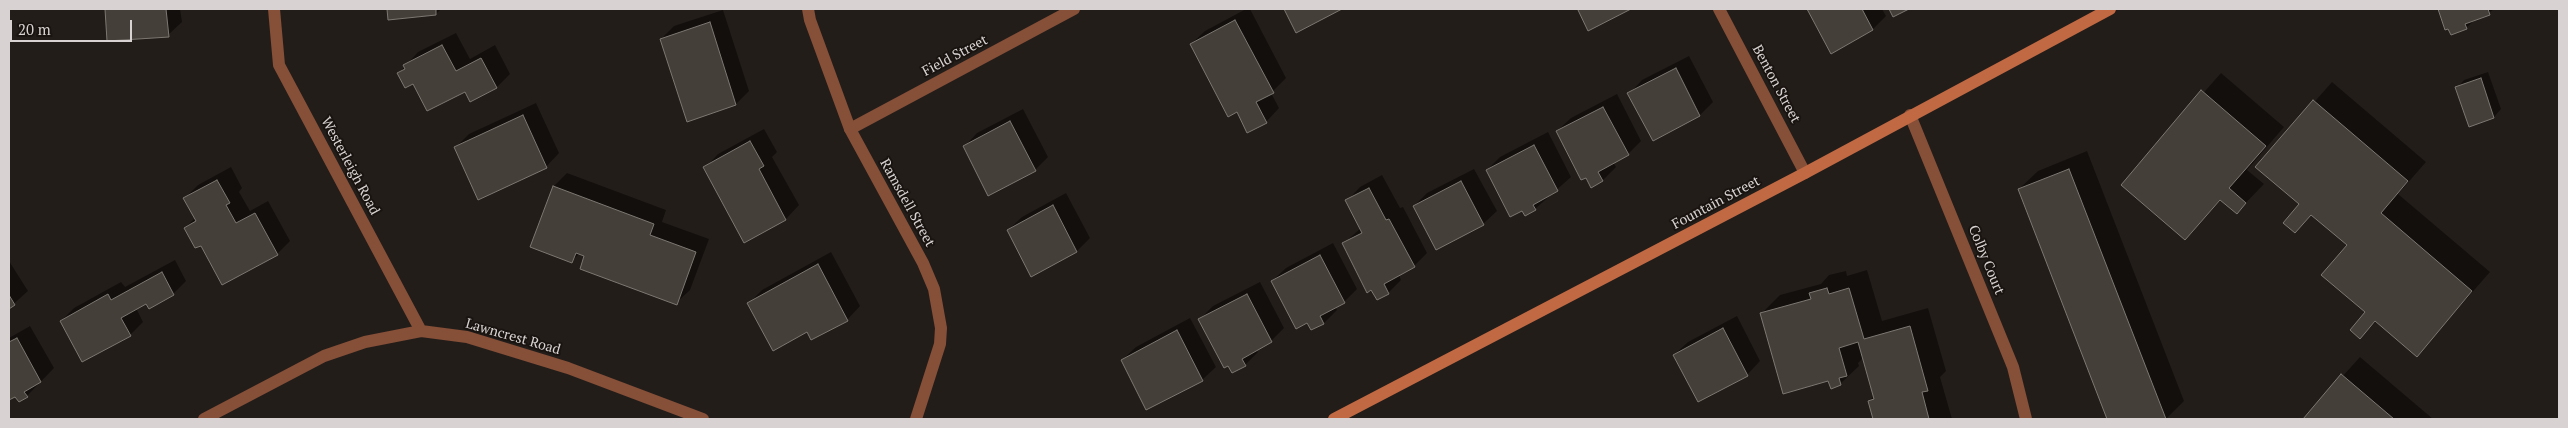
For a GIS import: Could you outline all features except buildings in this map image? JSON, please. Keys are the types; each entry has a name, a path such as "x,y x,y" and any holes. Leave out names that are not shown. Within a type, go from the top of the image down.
{"main road":[{"name":"Fountain Street","path":"1334,419 1805,173 2110,9"}],"street":[{"name":"Westerleigh Road","path":"274,9 279,65 421,331"},
{"name":"Ramsdell Street","path":"808,9 810,20 850,130 923,263 934,289 941,328 940,344 919,418"},
{"name":"Field Street","path":"850,130 1074,9"},
{"name":"Benton Street","path":"1719,9 1805,173"},
{"name":"Colby Court","path":"1910,115 2014,367 2026,419"},
{"name":"Lawncrest Road","path":"204,419 324,356 365,342 421,331 468,337 568,368 703,419"}]}
